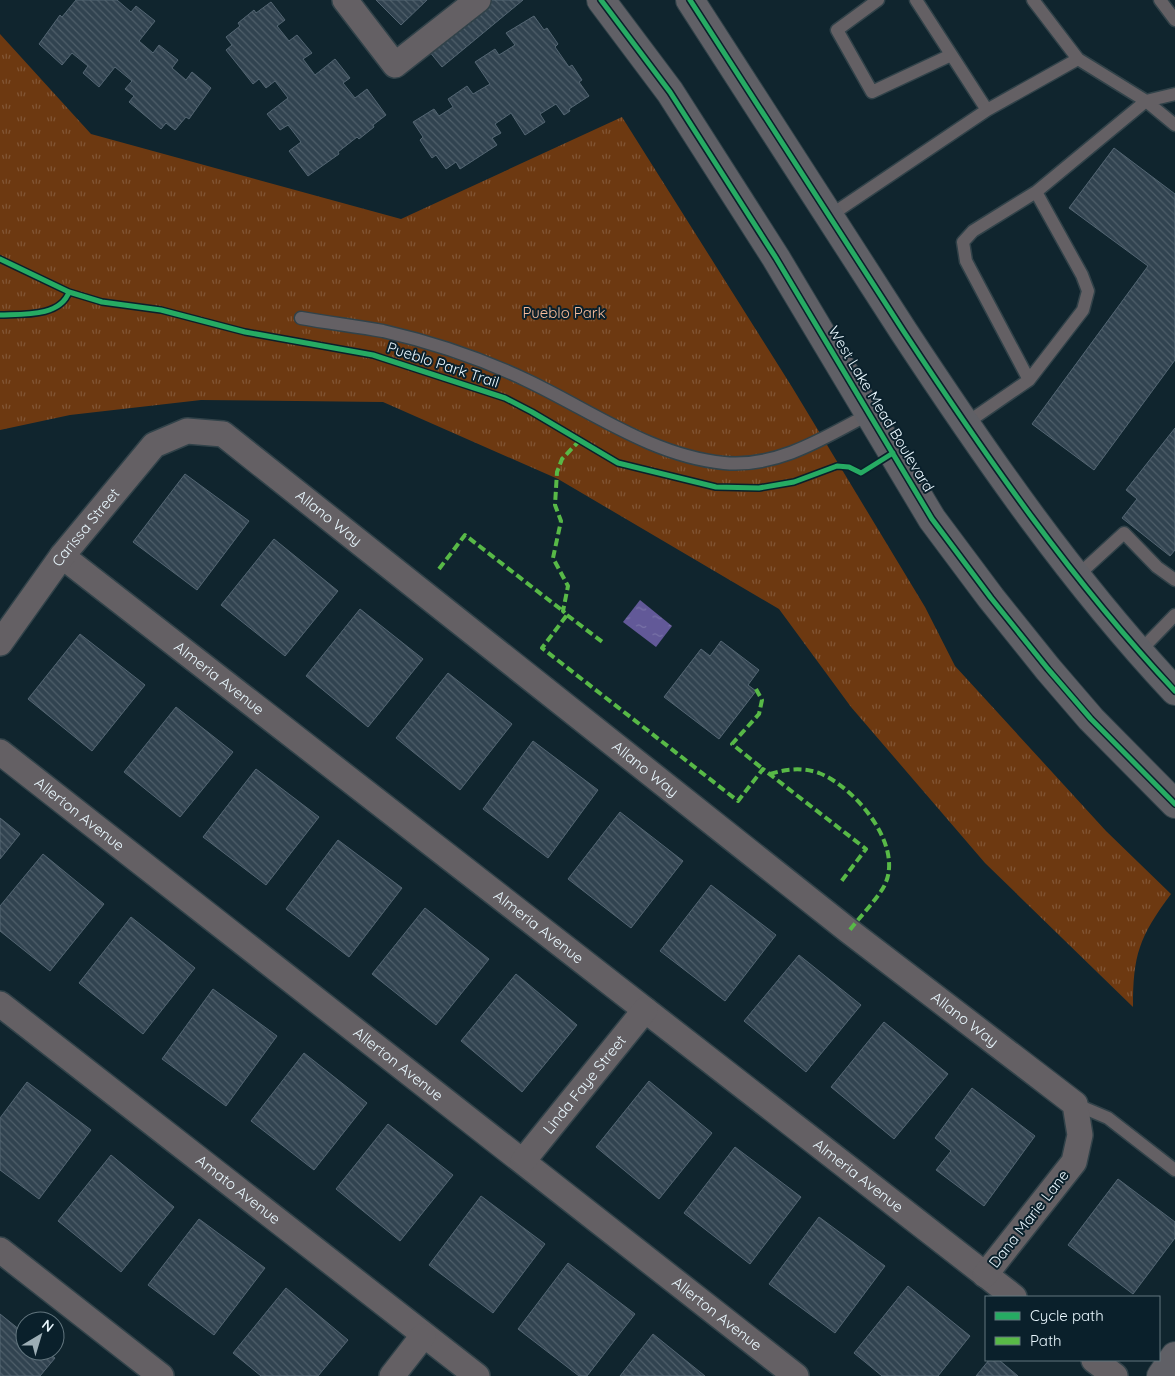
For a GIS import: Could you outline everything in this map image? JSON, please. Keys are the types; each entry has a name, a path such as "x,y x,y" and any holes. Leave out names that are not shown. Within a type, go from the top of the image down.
{"main road":[{"name":"West Lake Mead Boulevard","path":"601,0 675,100 776,258 932,519 991,598 1091,719 1175,804"},
{"path":"690,0 828,217 1001,477 1076,577 1139,652 1175,691"},
{"path":"1161,1376 1175,1356"}],"street":[{"path":"345,0 395,65 478,0"},
{"name":"Carissa Street","path":"0,643 62,556 154,445 187,431"},
{"name":"Allano Way","path":"187,431 223,434 849,931 1074,1104"},
{"name":"Almeria Avenue","path":"62,556 1013,1296"},
{"name":"Allerton Avenue","path":"0,752 796,1376"},
{"name":"Amato Avenue","path":"0,1004 477,1376"},
{"name":"Linda Faye Street","path":"523,1161 645,1010"},
{"name":"Dana Marie Lane","path":"985,1275 1074,1162 1080,1135 1074,1104"},
{"path":"0,1250 161,1376"},
{"path":"392,1376 424,1336"},
{"path":"1095,1361 1115,1376"}],"lane":[{"path":"878,0 837,30 872,92 951,55"},
{"path":"916,0 987,110"},
{"path":"1033,0 1078,59 1146,101 1175,125"},
{"path":"1160,0 1175,20"},
{"path":"828,217 987,110 1078,59"},
{"path":"1029,380 966,261 963,242 973,232 1036,192 1146,101 1175,94"},
{"path":"965,424 1029,380 1083,310 1088,291 1082,275 1036,192"},
{"path":"301,318 383,332 457,352 525,379 660,448 724,463 768,460 810,446 869,414"},
{"path":"1076,577 1124,533 1157,567 1175,580"},
{"path":"1139,652 1175,615"},
{"path":"1074,1104 1108,1118 1175,1170"}],"green space":[{"name":"Pueblo Park","path":"0,34 91,134 401,219 622,117 792,387 925,607 955,666 1106,831 1171,894 1152,922 1140,947 1134,973 1133,1007 985,863 851,707 779,609 558,479 383,402 201,400 70,415 0,430"}],"water":[{"path":"640,600 672,626 656,647 623,622"}],"building":[{"path":"76,0 117,0 131,12 136,6 155,21 139,41 153,53 159,45 178,60 172,68 186,80 192,72 211,88 189,119 186,117 175,130 166,123 161,129 129,102 134,96 125,89 132,81 115,67 99,87 83,73 88,66 72,53 62,65 39,44 60,15 62,17"},
{"path":"376,0 427,0 401,25"},
{"path":"490,0 523,0 442,67 429,51"},
{"path":"271,2 285,20 277,26 289,41 297,35 312,53 303,59 315,75 335,59 350,78 343,83 355,98 367,89 386,115 359,139 357,137 338,152 339,154 308,176 289,151 301,142 288,125 280,130 267,114 288,98 275,81 266,88 259,79 253,84 226,50 232,45 226,37 240,26 238,23 254,10 256,13"},
{"path":"534,16 544,30 547,28 558,44 555,47 569,67 572,65 582,80 579,82 589,96 569,109 570,111 564,115 556,104 540,114 545,122 525,135 511,113 495,124 501,133 492,138 497,145 460,169 456,162 446,169 436,155 432,158 420,140 423,137 413,122 434,109 439,116 453,107 448,99 467,86 473,94 490,84 475,62 495,49 499,55 515,45 506,33"},
{"path":"1114,148 1175,194 1175,360 1094,470 1032,424 1148,266 1069,208"},
{"path":"1175,428 1175,550 1170,556 1122,518 1137,499 1126,490"},
{"path":"185,474 249,521 197,590 133,542"},
{"path":"274,539 338,591 285,656 221,605"},
{"path":"360,609 423,659 368,727 306,676"},
{"path":"80,634 145,685 92,751 28,699"},
{"path":"721,641 759,670 748,685 756,691 719,739 664,697 701,649 710,656"},
{"path":"448,673 512,724 460,790 396,738"},
{"path":"176,707 233,752 180,817 124,772"},
{"path":"533,741 598,790 548,858 483,809"},
{"path":"256,769 319,817 266,885 203,837"},
{"path":"620,812 683,861 631,928 568,879"},
{"path":"0,818 20,834 0,859"},
{"path":"338,840 402,888 349,957 286,909"},
{"path":"43,854 104,904 50,971 0,931 0,906"},
{"path":"711,885 776,935 725,1001 660,951"},
{"path":"425,908 489,959 436,1025 372,974"},
{"path":"131,917 195,968 143,1034 79,983"},
{"path":"799,955 861,1005 806,1072 744,1021"},
{"path":"516,974 577,1025 522,1092 461,1041"},
{"path":"213,989 277,1036 226,1106 162,1059"},
{"path":"884,1022 948,1074 894,1139 831,1087"},
{"path":"304,1053 367,1103 314,1170 251,1121"},
{"path":"649,1081 712,1133 659,1199 596,1147"},
{"path":"27,1082 91,1130 39,1199 0,1170 0,1118"},
{"path":"972,1088 1035,1136 984,1206 936,1170 951,1151 935,1138"},
{"path":"388,1124 453,1175 400,1241 336,1189"},
{"path":"735,1147 801,1197 750,1264 684,1213"},
{"path":"111,1155 174,1207 121,1272 58,1221"},
{"path":"1118,1179 1175,1222 1175,1238 1133,1294 1068,1245"},
{"path":"481,1196 545,1244 493,1313 429,1265"},
{"path":"819,1217 885,1266 835,1333 769,1284"},
{"path":"199,1219 265,1268 214,1335 148,1285"},
{"path":"568,1263 635,1314 587,1376 579,1376 518,1329"},
{"path":"908,1286 970,1336 938,1376 882,1376 854,1353"},
{"path":"286,1288 348,1340 318,1376 261,1376 233,1353"},
{"path":"0,1314 15,1326 15,1361 52,1361 40,1376 0,1376"},
{"path":"653,1334 705,1376 620,1376"},
{"path":"988,1361 1000,1361 1018,1376 976,1376"}],"marked path":[{"path":"580,440 562,459 557,472 555,505 561,521 553,558 568,586 563,611 567,615 542,648 738,801 763,769 866,849 840,883"},
{"path":"439,569 465,535 563,611"},
{"path":"567,615 605,644"},
{"path":"756,689 762,700 759,714 732,744 763,769"},
{"path":"770,774 800,769 819,773 846,790 871,817 881,833 887,850 889,866 886,882 875,900 849,931"}],"cycle path":[{"path":"601,0 670,92 776,258 932,519 991,598 1048,669 1091,719 1175,804"},
{"path":"690,0 904,332 999,472 1032,518 1101,606 1175,691"},
{"name":"Pueblo Park Trail","path":"0,259 69,292 102,302 161,310 245,332 373,355 505,398 618,463 716,487 759,488 794,482 837,466 849,467 861,473 893,453"},
{"path":"0,315 30,314 49,310 58,306 69,292"}]}
